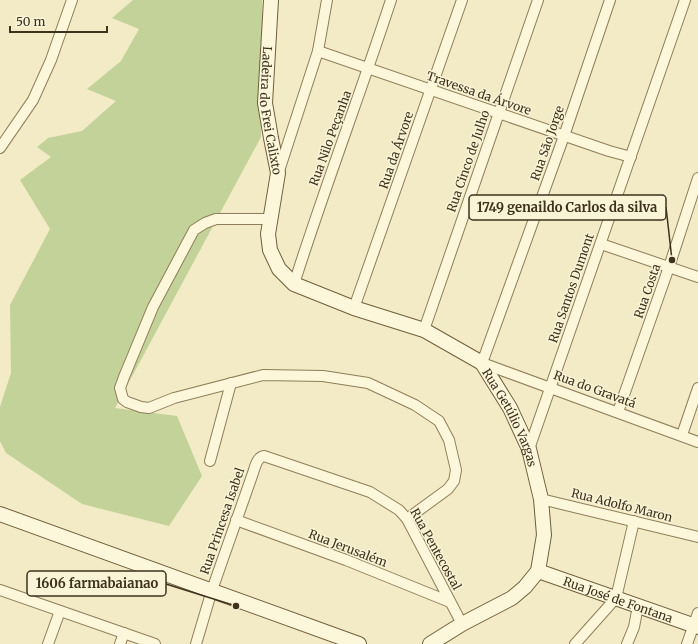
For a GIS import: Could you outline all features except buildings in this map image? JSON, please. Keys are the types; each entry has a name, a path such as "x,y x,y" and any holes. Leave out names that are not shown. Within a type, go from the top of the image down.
{"street":[{"path":"0,148 33,100 51,60 72,0"},
{"name":"Ladeira do Frei Calixto","path":"270,219 278,173 266,102 271,0"},
{"path":"278,173 318,51 327,0"},
{"name":"Rua Nilo Peçanha","path":"294,284 321,200 369,68 391,0"},
{"name":"Rua da Árvore","path":"354,308 462,0"},
{"name":"Rua Cinco de Julho","path":"424,330 538,0"},
{"name":"Rua São Jorge","path":"482,363 564,136 610,0"},
{"name":"Rua Santos Dumont","path":"529,450 685,0"},
{"name":"Travessa da Árvore","path":"318,51 431,91 631,157"},
{"name":"Rua Costa","path":"618,412 669,267 698,178"},
{"path":"270,219 216,219 205,223 194,230 153,307 120,388 123,399 141,407 149,408 174,398 264,375 323,376 368,383 415,405 439,421 449,440 456,470 454,482 448,489 406,519"},
{"name":"Rua Getúlio Vargas","path":"270,219 268,234 270,250 279,269 294,284 354,308 424,330 482,363 510,408 529,450 541,499 544,535 538,571 525,587 512,598 462,624 430,644"},
{"path":"601,244 698,277"},
{"name":"Rua do Gravatá","path":"482,363 698,442"},
{"path":"210,461 231,383"},
{"path":"682,435 698,388"},
{"name":"Rua Princesa Isabel","path":"196,644 212,590 256,463 261,456 264,456"},
{"name":"Rua Pentecostal","path":"264,456 370,492 399,510 406,519 462,624"},
{"name":"Rua Adolfo Maron","path":"541,499 698,537"},
{"path":"0,514 354,643"},
{"name":"Rua Jerusalém","path":"236,520 346,560 450,602"},
{"path":"575,644 616,598 634,521"},
{"name":"Rua José de Fontana","path":"538,571 638,606 697,622"},
{"path":"0,590 155,644"},
{"path":"626,644 634,627 638,606"},
{"path":"48,644 60,611"},
{"path":"687,644 697,622"},
{"path":"120,644 124,633"}],"green space":[{"path":"133,0 262,0 261,137 115,408 177,416 202,476 169,526 82,504 6,453 0,441 0,407 11,373 10,305 50,229 20,180 51,157 37,147 48,138 82,131 116,101 87,89 121,61 139,29 112,18"}],"place":[{"name":"1749 genaildo Carlos da silva","path":"672,260"},
{"name":"1606 farmabaianao","path":"236,606"}]}
